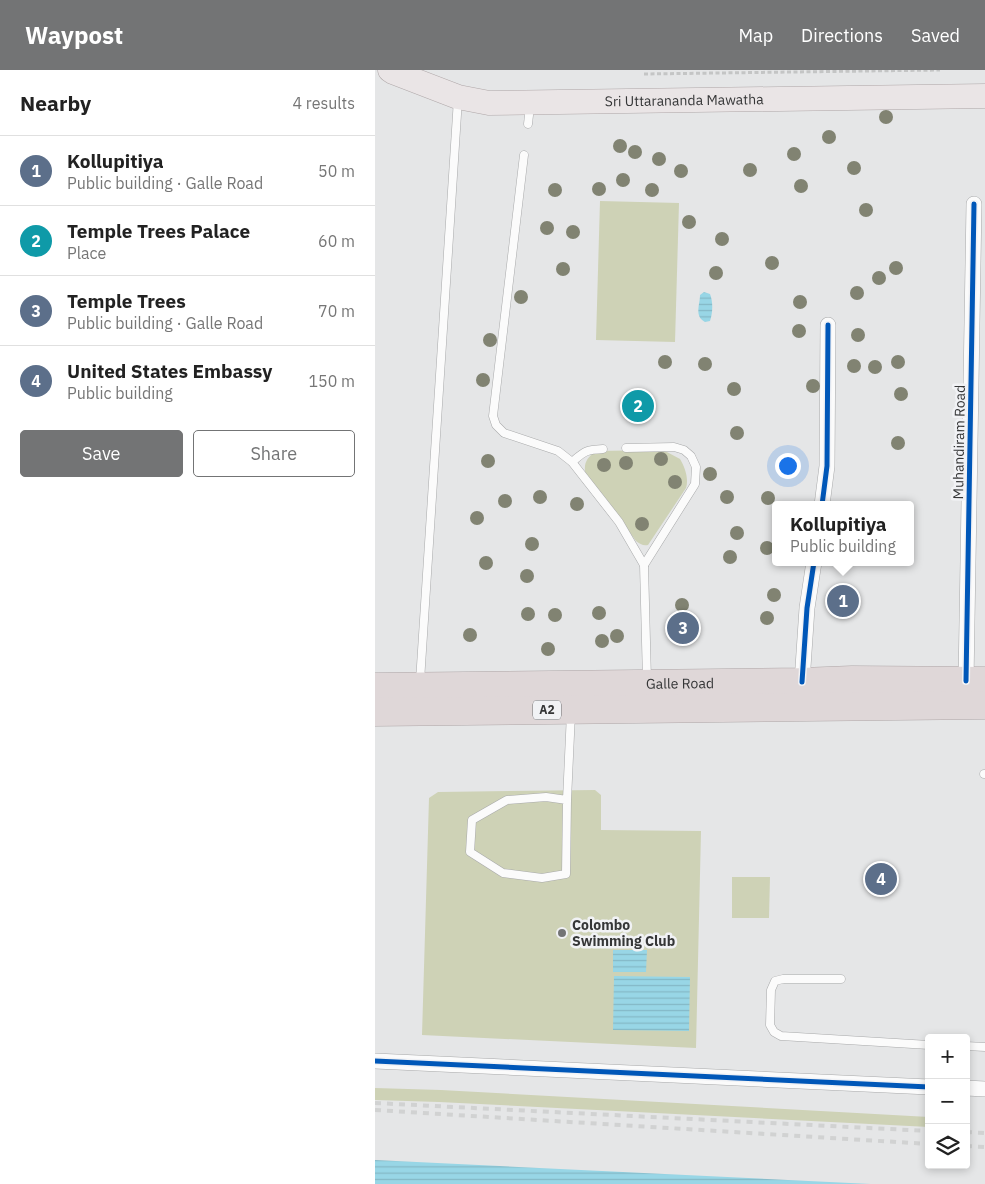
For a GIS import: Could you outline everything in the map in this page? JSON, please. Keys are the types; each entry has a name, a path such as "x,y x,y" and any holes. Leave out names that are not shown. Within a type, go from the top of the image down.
{"highway":[{"name":"Galle Road","path":"801,695 852,680 976,681"},
{"name":"Galle Road","path":"375,688 419,687 647,696 801,695 985,705"},
{"name":"Galle Road","path":"375,712 571,710 647,696"}],"main road":[{"name":"Sri Uttarananda Mawatha","path":"390,70 458,97 529,113 985,96"}],"street":[{"name":"Muhandiram Road","path":"973,204 976,681"},
{"path":"823,501 827,466 828,326"},
{"path":"801,695 807,608 813,566"},
{"path":"375,1061 925,1087"},
{"path":"970,1088 985,1089"}],"lane":[{"path":"419,687 458,97"},
{"path":"524,155 493,416 495,425 503,433 558,451 572,462 619,522 644,565 647,696"},
{"path":"627,448 674,447 684,450 691,456 696,466 695,484 644,565"},
{"path":"572,462 590,449 603,449"},
{"path":"567,800 546,797 507,800 472,820 470,852 503,873 542,878 566,874 571,710"},
{"path":"841,979 783,979 775,981 771,990 770,1025 774,1032 781,1036 925,1045"},
{"path":"970,1046 985,1047"}],"path":[{"path":"644,74 940,70"}],"green space":[{"path":"600,201 679,203 675,342 596,340"},
{"path":"659,450 680,459 686,473 687,484 648,545 645,545 636,541 585,472 585,465 588,458 595,451"},
{"name":"Colombo Swimming Club","path":"595,790 601,795 601,830 701,831 696,1048 422,1035 429,798 438,792"},
{"path":"732,877 770,877 769,918 732,918"},
{"path":"375,1088 441,1090 925,1117 925,1127 439,1102 375,1100"}],"water":[{"path":"704,292 710,294 712,300 710,321 705,322 700,317 698,310 700,295"},
{"path":"613,950 647,950 646,972 613,972"},
{"path":"614,976 690,977 689,1031 613,1030"},
{"path":"375,1160 871,1184 375,1184"}],"railway":[{"path":"375,1103 925,1131"},
{"path":"375,1110 925,1144"},
{"path":"970,1132 985,1133"},
{"path":"970,1146 985,1147"}],"cycle path":[{"path":"966,681 974,204"},
{"path":"823,501 827,466 828,325"},
{"path":"802,682 807,608 813,566"},
{"path":"375,1061 925,1087"}],"place":[{"name":"Temple Trees Palace","path":"638,406"},
{"name":"Kollupitiya","path":"843,601"},
{"name":"Temple Trees","path":"683,628"},
{"name":"United States Embassy","path":"881,879"},
{"name":"Colombo Swimming Club","path":"562,933"}]}
